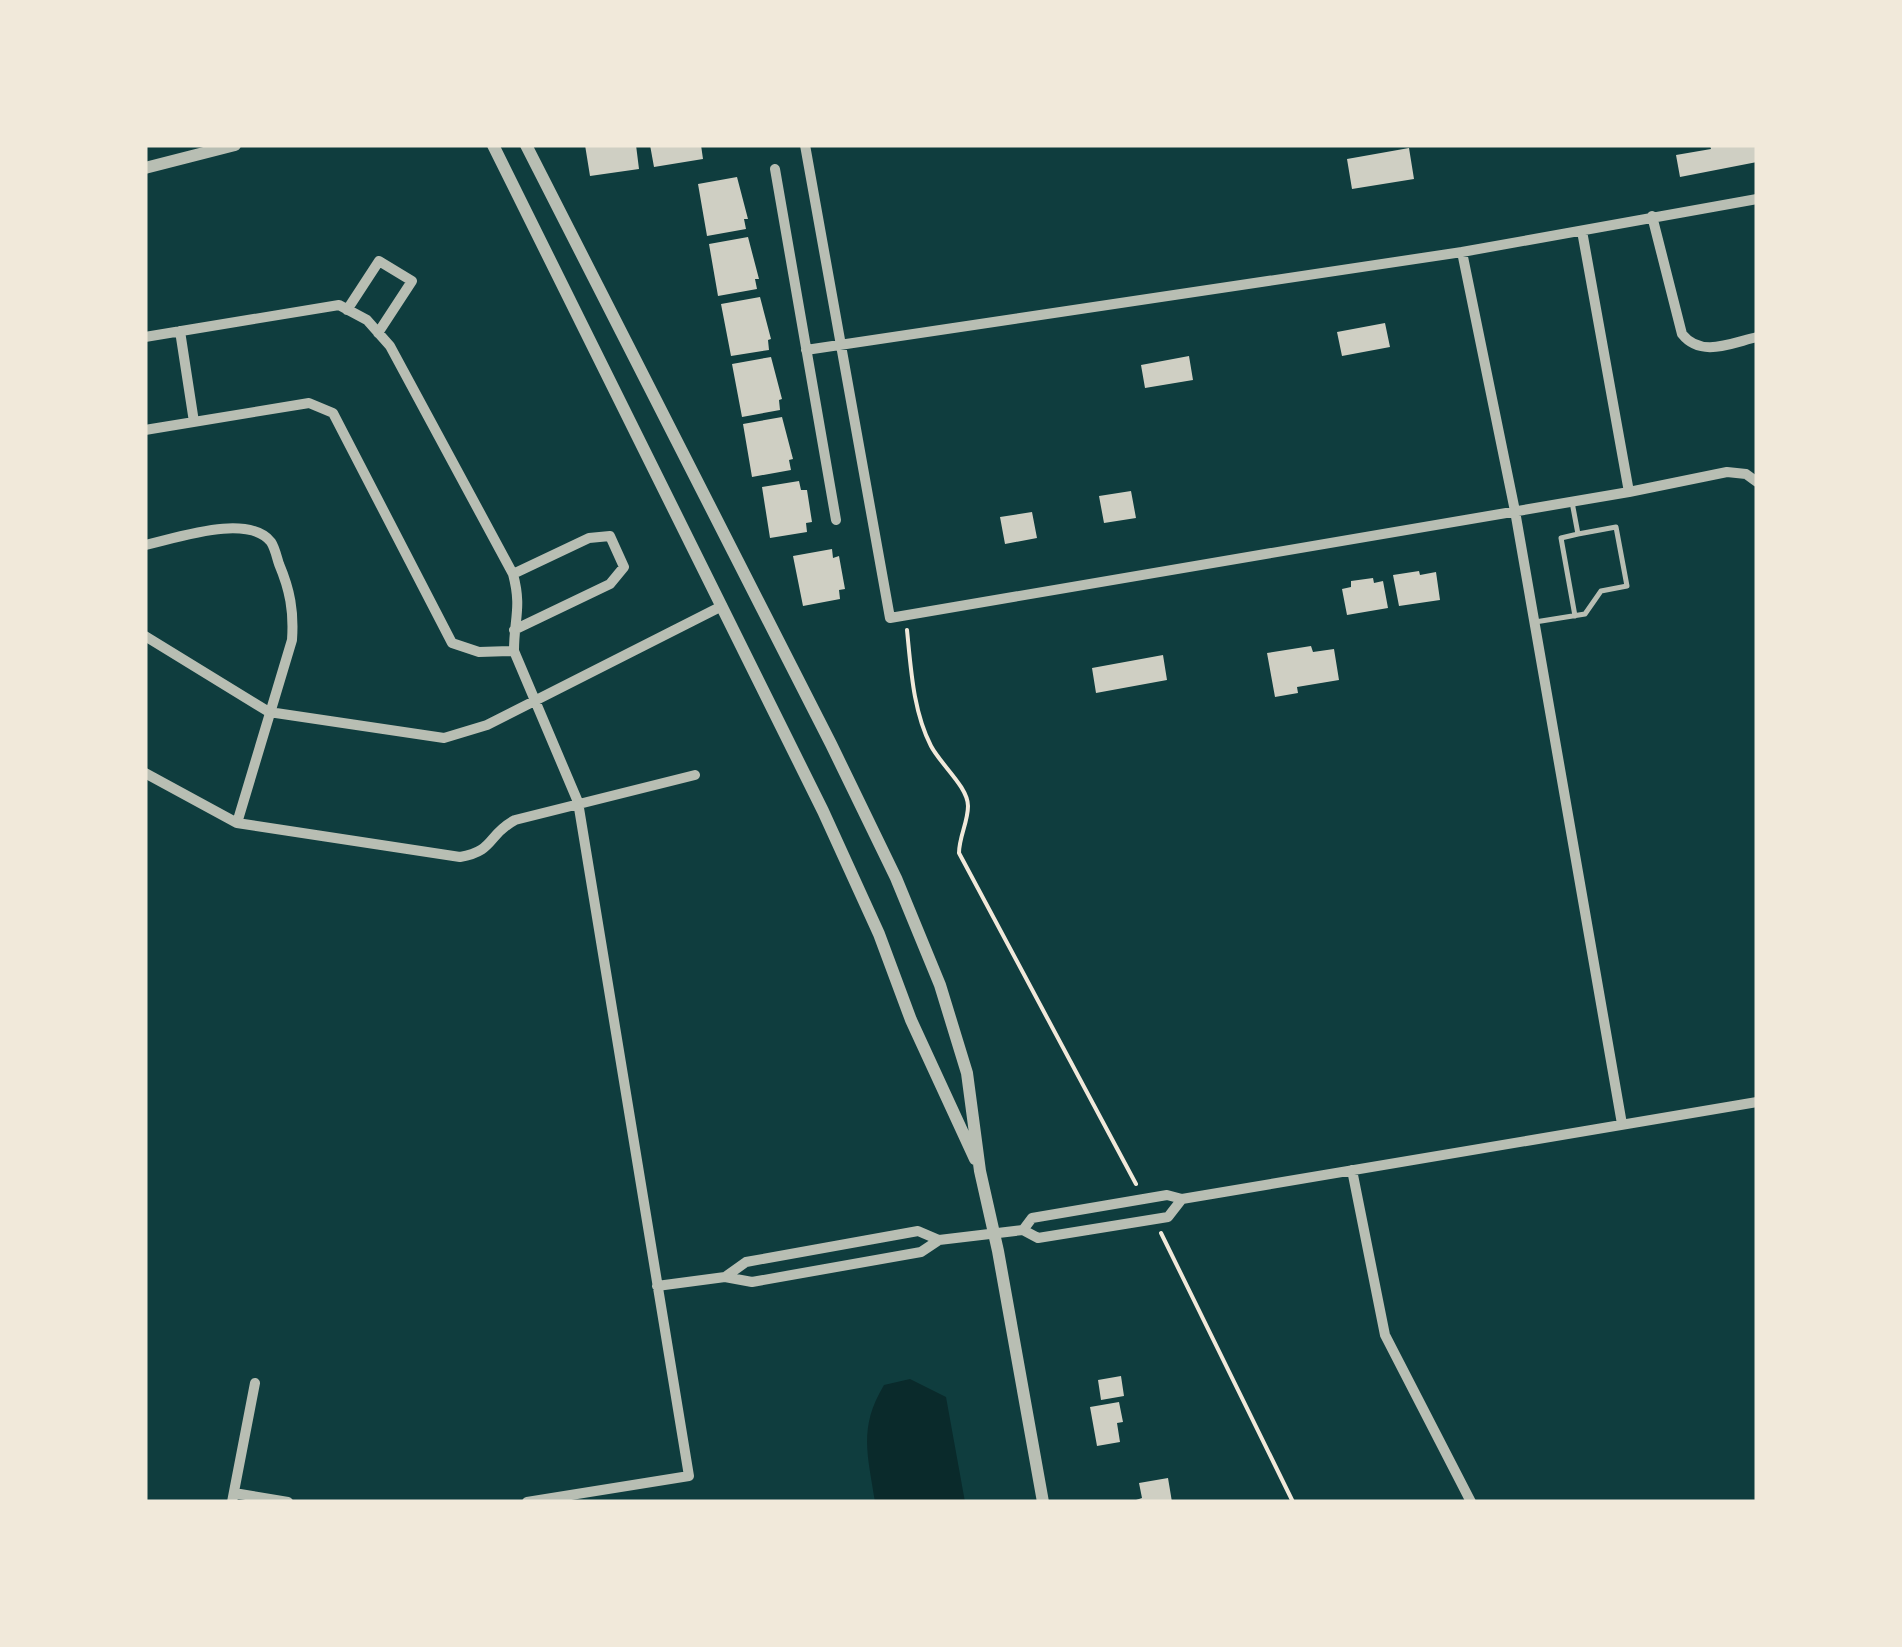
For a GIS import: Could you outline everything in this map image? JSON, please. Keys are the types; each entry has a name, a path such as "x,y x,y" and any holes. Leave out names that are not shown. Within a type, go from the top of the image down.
{"street":[{"path":"145,168 235,145"},
{"path":"493,145 831,829 879,934 910,1020 980,1171"},
{"path":"526,145 832,744 910,909 962,1050 980,1171 1043,1502"},
{"path":"804,145 890,618 1727,472 1746,474 1757,482"},
{"path":"775,169 836,520"},
{"path":"806,350 1462,252 1757,198"},
{"path":"1652,216 1682,334 1690,344 1703,349 1757,337"},
{"path":"1582,230 1629,492"},
{"path":"1462,252 1515,511 1622,1124"},
{"path":"348,310 379,261 412,281 378,332"},
{"path":"145,337 339,305 368,320 390,346 512,574 520,603 514,650 578,802 689,1476 527,1502"},
{"path":"180,331 194,422"},
{"path":"145,430 310,402 333,413 452,643 479,652 514,650"},
{"path":"145,545 250,528 271,542 294,608 292,640 236,824"},
{"path":"512,574 588,538 610,536 624,566 610,584 514,630"},
{"path":"145,636 269,712 444,738 486,725 722,606"},
{"path":"145,774 236,824 460,857 478,854 489,846 498,829 515,820 695,776"},
{"path":"1022,1230 1032,1218 1167,1195 1182,1199 1757,1102"},
{"path":"1352,1170 1385,1334 1471,1502"},
{"path":"658,1286 726,1277 752,1282 921,1252 939,1240 1022,1230 1038,1238 1154,1219 1168,1216 1182,1199"},
{"path":"726,1277 746,1262 899,1234 918,1231 939,1240"},
{"path":"255,1383 233,1497 288,1502"}],"lane":[{"path":"1572,502 1578,534"},
{"path":"1534,622 1575,616 1585,614 1602,592 1627,586 1616,527 1561,538 1575,616"}],"path":[{"path":"930,745 964,789 968,806 959,853 1144,1199"},
{"path":"1154,1219 1293,1502"}],"water":[{"path":"910,1379 946,1397 965,1502 875,1502 867,1442 871,1415 884,1385"}],"building":[{"path":"585,145 636,145 639,169 590,176"},
{"path":"650,145 701,145 703,159 654,167"},
{"path":"1710,145 1757,145 1757,162 1680,177 1676,155 1711,149"},
{"path":"1409,148 1414,179 1352,189 1347,159"},
{"path":"737,177 748,219 744,219 746,229 707,236 698,184"},
{"path":"748,237 759,279 755,279 757,289 718,296 709,244"},
{"path":"760,297 771,339 769,350 731,356 721,304"},
{"path":"1385,323 1390,347 1342,356 1337,332"},
{"path":"1189,356 1193,380 1145,388 1141,365"},
{"path":"771,357 782,399 780,410 742,417 732,364"},
{"path":"782,417 793,459 789,460 791,470 752,477 743,424"},
{"path":"799,481 801,490 807,490 812,522 806,523 807,532 770,538 762,487"},
{"path":"1131,491 1136,518 1104,523 1099,496"},
{"path":"1032,512 1037,538 1005,544 1000,517"},
{"path":"832,549 833,558 839,556 845,589 839,590 840,599 803,606 793,556"},
{"path":"1419,571 1420,575 1436,572 1440,600 1399,606 1393,575"},
{"path":"1373,578 1374,583 1383,581 1388,608 1347,615 1342,589 1351,587 1351,581"},
{"path":"1311,646 1313,652 1334,649 1339,680 1297,687 1298,693 1275,697 1267,653"},
{"path":"1163,655 1167,680 1096,693 1092,668"},
{"path":"1121,1376 1124,1396 1101,1400 1098,1380"},
{"path":"1119,1402 1123,1422 1117,1423 1120,1442 1097,1446 1090,1407"},
{"path":"1168,1478 1172,1502 1130,1502 1142,1498 1139,1483"}]}
